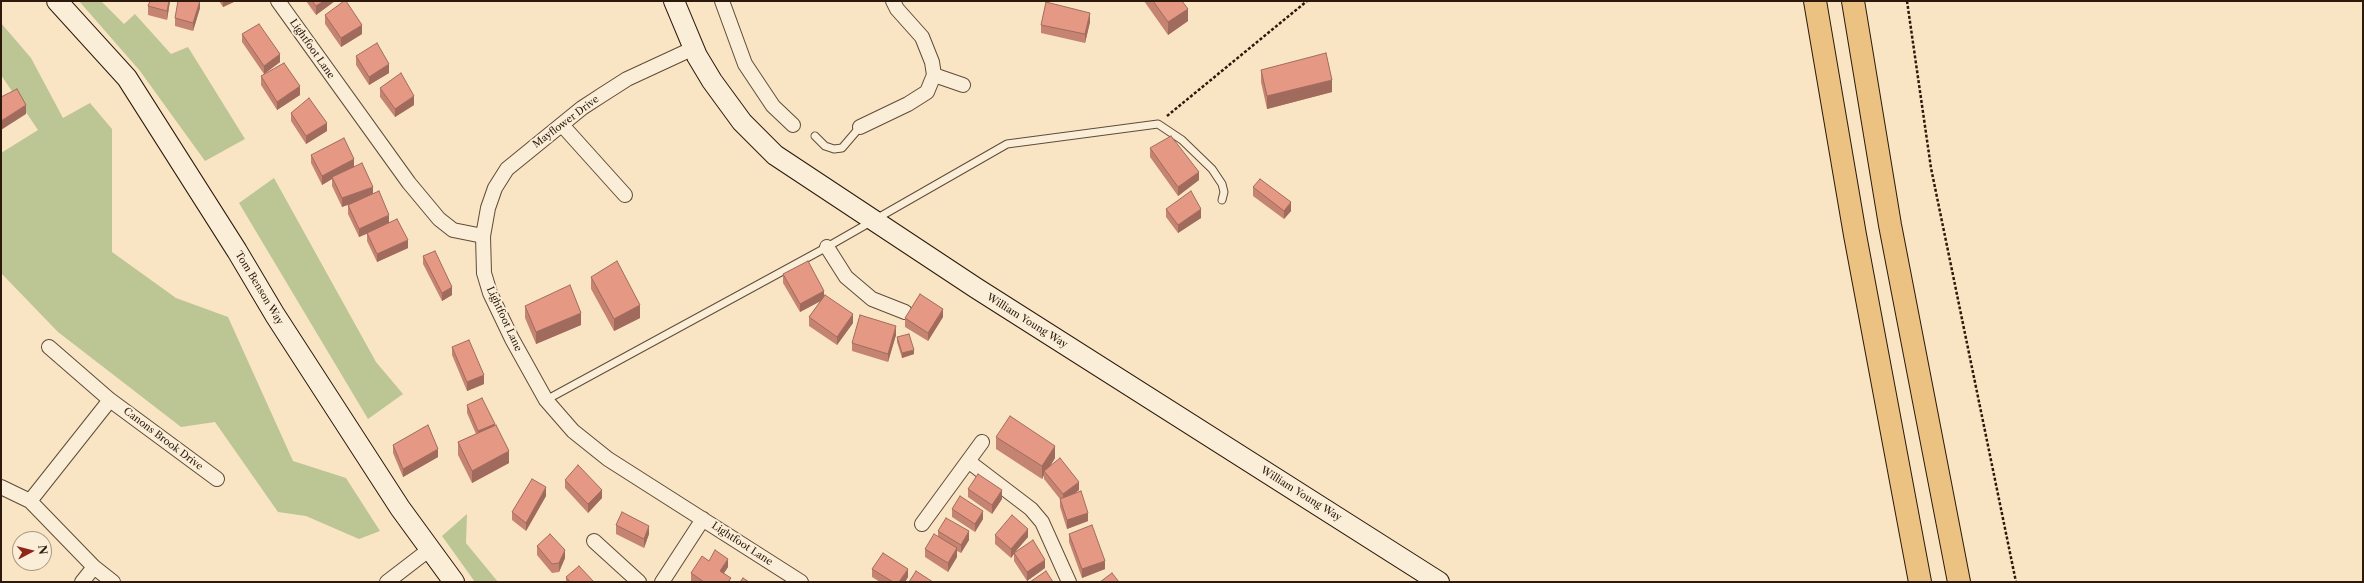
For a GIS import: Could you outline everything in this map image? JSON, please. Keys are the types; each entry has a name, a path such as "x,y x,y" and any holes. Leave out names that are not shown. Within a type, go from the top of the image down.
{"highway":[{"path":"1814,1 1858,251 1920,582"},
{"path":"1853,1 1892,233 1959,582"}],"main road":[{"name":"Tom Benson Way","path":"56,1 127,78 284,329 400,508 454,582"},
{"name":"William Young Way","path":"674,1 694,48 716,86 754,136 788,165 976,288 1439,582"}],"street":[{"name":"Lightfoot Lane","path":"278,1 391,158 435,215 453,230 483,236 484,273 490,293 512,339 546,400 557,416 592,448 801,582"},
{"path":"722,1 744,64 773,106 793,125"},
{"path":"860,127 908,104 927,92 934,75 932,62 922,37 897,9 893,1"},
{"name":"Mayflower Drive","path":"483,236 488,208 501,177 507,169 582,108 627,79 694,48"},
{"path":"934,75 963,85"},
{"path":"562,125 625,195"},
{"path":"827,247 846,277 872,299 905,312"},
{"name":"Canons Brook Drive","path":"49,347 110,400 217,479"},
{"path":"30,501 110,400"},
{"path":"922,524 982,442"},
{"path":"968,460 1031,509 1042,522 1069,582"},
{"path":"1,487 30,501 94,567 113,582"},
{"path":"662,582 704,519"},
{"path":"594,541 639,582"},
{"path":"387,582 430,549"},
{"path":"82,582 94,567"}],"lane":[{"path":"546,400 827,247 1007,144 1158,124 1182,140 1212,169 1222,184 1224,192 1222,200"},
{"path":"815,136 824,146 834,149 842,148 848,143 860,127"}],"path":[{"path":"1158,124 1307,1"},
{"path":"1907,1 1931,168 2016,582"}],"green space":[{"path":"79,1 101,1 124,24 135,14 171,54 188,47 245,139 205,161 140,71"},
{"path":"1,23 31,58 63,118 90,103 112,129 112,252 176,298 228,317 293,461 346,478 380,531 359,539 306,516 278,512 215,422 181,427 58,332 1,273 1,153 38,130 1,75"},
{"path":"274,178 376,362 403,394 368,419 239,203"},
{"path":"467,514 466,543 498,582 475,582 442,536"}],"building":[{"path":"150,1 169,1 167,11 148,6"},
{"path":"178,1 200,1 193,23 175,18"},
{"path":"312,1 324,1 316,6"},
{"path":"346,1 362,25 341,38 325,15"},
{"path":"1153,1 1182,1 1188,9 1168,22"},
{"path":"1046,2 1090,13 1085,34 1041,25"},
{"path":"259,24 280,54 264,66 242,34"},
{"path":"377,43 389,64 369,77 356,56"},
{"path":"1326,53 1332,80 1267,96 1261,70"},
{"path":"284,63 300,86 277,102 261,76"},
{"path":"401,73 414,96 395,109 380,88"},
{"path":"17,89 26,105 1,121 1,97"},
{"path":"309,98 327,123 306,136 291,113"},
{"path":"1171,136 1199,172 1178,187 1150,148"},
{"path":"344,138 354,159 322,176 311,155"},
{"path":"362,163 373,187 342,198 332,177"},
{"path":"1260,179 1291,202 1284,211 1253,187"},
{"path":"379,191 389,215 359,229 348,205"},
{"path":"1191,191 1201,209 1178,225 1166,209"},
{"path":"397,219 408,240 377,254 367,233"},
{"path":"435,251 452,287 442,293 423,256"},
{"path":"617,261 640,305 614,319 591,277"},
{"path":"808,261 824,291 800,304 783,274"},
{"path":"570,285 581,313 536,332 525,306"},
{"path":"920,294 943,309 928,333 905,318"},
{"path":"825,295 853,314 837,337 809,317"},
{"path":"860,315 896,326 888,354 852,343"},
{"path":"909,334 914,350 902,353 897,337"},
{"path":"469,340 484,375 467,382 452,347"},
{"path":"482,398 495,424 478,431 467,405"},
{"path":"1010,416 1055,446 1042,466 996,437"},
{"path":"428,425 438,449 403,469 393,445"},
{"path":"496,425 509,451 472,471 458,442"},
{"path":"1060,458 1079,482 1063,494 1044,471"},
{"path":"578,465 602,490 588,504 565,480"},
{"path":"978,474 1002,490 992,505 968,489"},
{"path":"532,479 546,487 526,523 512,512"},
{"path":"1081,491 1088,513 1067,520 1060,499"},
{"path":"960,496 983,511 975,524 952,509"},
{"path":"622,512 649,526 644,539 616,525"},
{"path":"1012,515 1028,529 1011,549 995,535"},
{"path":"946,518 969,531 961,545 938,531"},
{"path":"1092,525 1105,561 1082,569 1069,534"},
{"path":"550,534 565,550 559,563 552,564 537,546"},
{"path":"934,534 957,548 948,563 925,549"},
{"path":"1033,540 1045,560 1027,572 1014,553"},
{"path":"715,550 728,559 720,571 731,578 728,582 704,582 691,573 702,556 709,561"},
{"path":"883,553 908,569 899,582 893,582 872,569"},
{"path":"579,566 594,582 570,582 566,577"},
{"path":"916,571 933,582 909,582"},
{"path":"1046,571 1053,582 1030,582"},
{"path":"1112,573 1119,582 1100,582"},
{"path":"743,578 749,582 740,582"}]}
